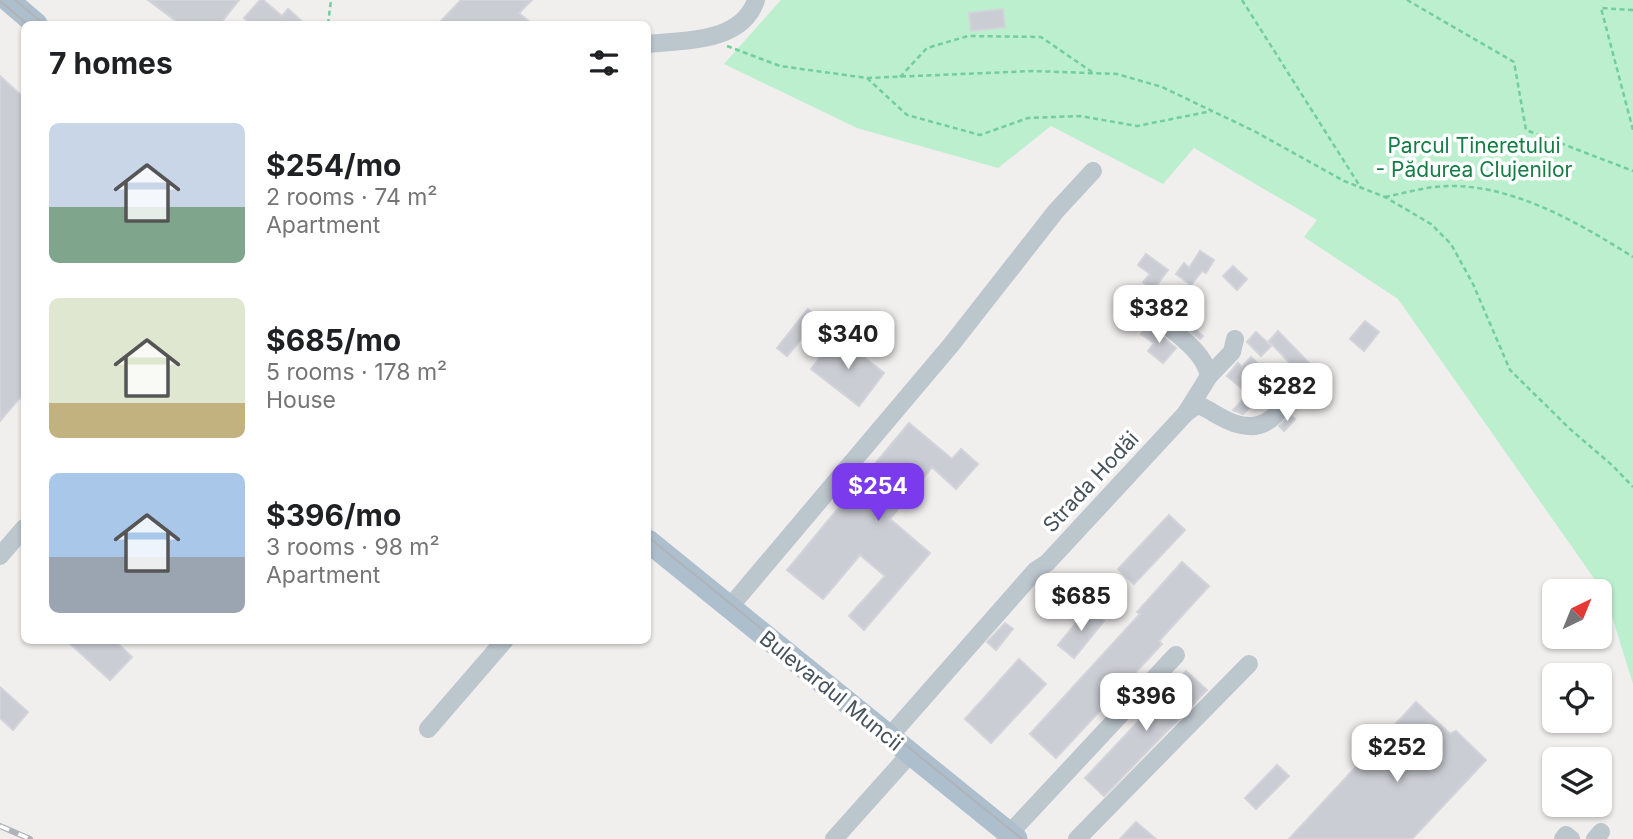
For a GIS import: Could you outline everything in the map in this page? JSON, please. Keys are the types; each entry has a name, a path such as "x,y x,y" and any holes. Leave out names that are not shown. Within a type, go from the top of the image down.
{"main road":[{"path":"8,0 32,21"},
{"name":"Bulevardul Muncii","path":"651,543 1012,836"}],"street":[{"path":"651,44 712,35 735,28 747,18 756,0"},
{"path":"729,608 951,345 1056,211 1093,171"},
{"path":"1157,318 1195,350 1208,366 1209,376"},
{"name":"Strada Hodăi","path":"889,737 1036,569 1047,563 1186,412 1209,376 1231,352 1235,339"},
{"path":"1186,412 1197,405 1204,406 1218,416 1250,427 1271,421 1283,406 1283,401"},
{"path":"0,556 21,532"},
{"path":"428,729 502,644"},
{"path":"1012,836 1176,655"},
{"path":"1077,839 1249,664"},
{"path":"834,839 910,754"},
{"path":"1563,839 1566,835 1571,839"}],"path":[{"path":"328,21 331,0"},
{"path":"1242,0 1361,188"},
{"path":"1407,0 1514,62 1525,130 1633,171"},
{"path":"1633,10 1601,8 1633,130"},
{"path":"712,35 730,48 780,66 867,79 1033,71 1116,74 1162,87 1254,131 1344,181 1385,197 1431,223 1451,244 1473,284 1510,370 1570,429 1614,466 1633,487"},
{"path":"900,77 928,48 968,36 1041,37 1094,73"},
{"path":"867,79 907,115 979,135 1028,118 1080,116 1137,126 1212,111"},
{"path":"1385,197 1448,186 1501,192 1546,210 1633,257"}],"green space":[{"name":"Parcul Tineretului - Pădurea Clujenilor","path":"781,0 1633,0 1633,684 1612,616 1612,579 1594,579 1398,299 1304,237 1317,220 1194,148 1163,184 1051,126 998,168 857,128 724,64"}],"building":[{"path":"148,0 239,0 222,21 176,21"},
{"path":"263,0 282,16 288,9 302,21 248,21 244,18"},
{"path":"461,0 532,0 519,13 528,21 441,21"},
{"path":"1003,9 1005,27 971,31 969,13"},
{"path":"0,76 21,95 21,396 0,421"},
{"path":"1200,251 1214,260 1206,273 1202,271 1191,285 1176,274 1184,263 1189,268"},
{"path":"1146,254 1168,270 1153,290 1143,282 1150,274 1138,265"},
{"path":"1233,266 1247,279 1237,290 1223,276"},
{"path":"1165,305 1203,336 1200,339 1163,308"},
{"path":"808,309 819,318 787,356 777,348"},
{"path":"1365,321 1379,332 1364,351 1350,339"},
{"path":"1149,325 1176,348 1163,363 1148,351 1154,343 1141,334"},
{"path":"1278,331 1311,365 1301,375 1269,341"},
{"path":"1256,332 1271,346 1261,356 1247,342"},
{"path":"837,336 884,373 859,406 811,369"},
{"path":"1251,357 1268,373 1259,383 1268,390 1243,414 1233,410 1248,394 1227,376 1238,363 1242,367"},
{"path":"1290,415 1295,419 1284,431 1279,426"},
{"path":"909,423 952,459 961,449 978,464 956,489 932,467 890,519 930,553 864,630 849,616 885,576 860,555 823,599 787,570"},
{"path":"1169,515 1185,530 1134,584 1118,569"},
{"path":"1182,562 1209,586 1159,641 1162,644 1056,758 1030,734 1140,614 1137,612"},
{"path":"1088,608 1104,621 1074,658 1058,645"},
{"path":"1005,623 1013,629 996,650 987,642"},
{"path":"70,644 118,644 132,657 110,680"},
{"path":"1019,659 1046,684 991,743 965,719"},
{"path":"1186,671 1207,690 1104,796 1085,778"},
{"path":"0,687 28,712 13,730 0,718"},
{"path":"1416,702 1450,734 1456,731 1486,760 1412,839 1289,839"},
{"path":"1277,765 1289,776 1256,809 1245,798"},
{"path":"1136,822 1156,839 1120,839"}],"tram line":[{"path":"15,0 40,21"},
{"path":"0,1 23,21"},
{"path":"651,539 1022,839"}],"railway":[{"path":"0,826 30,839"}]}
